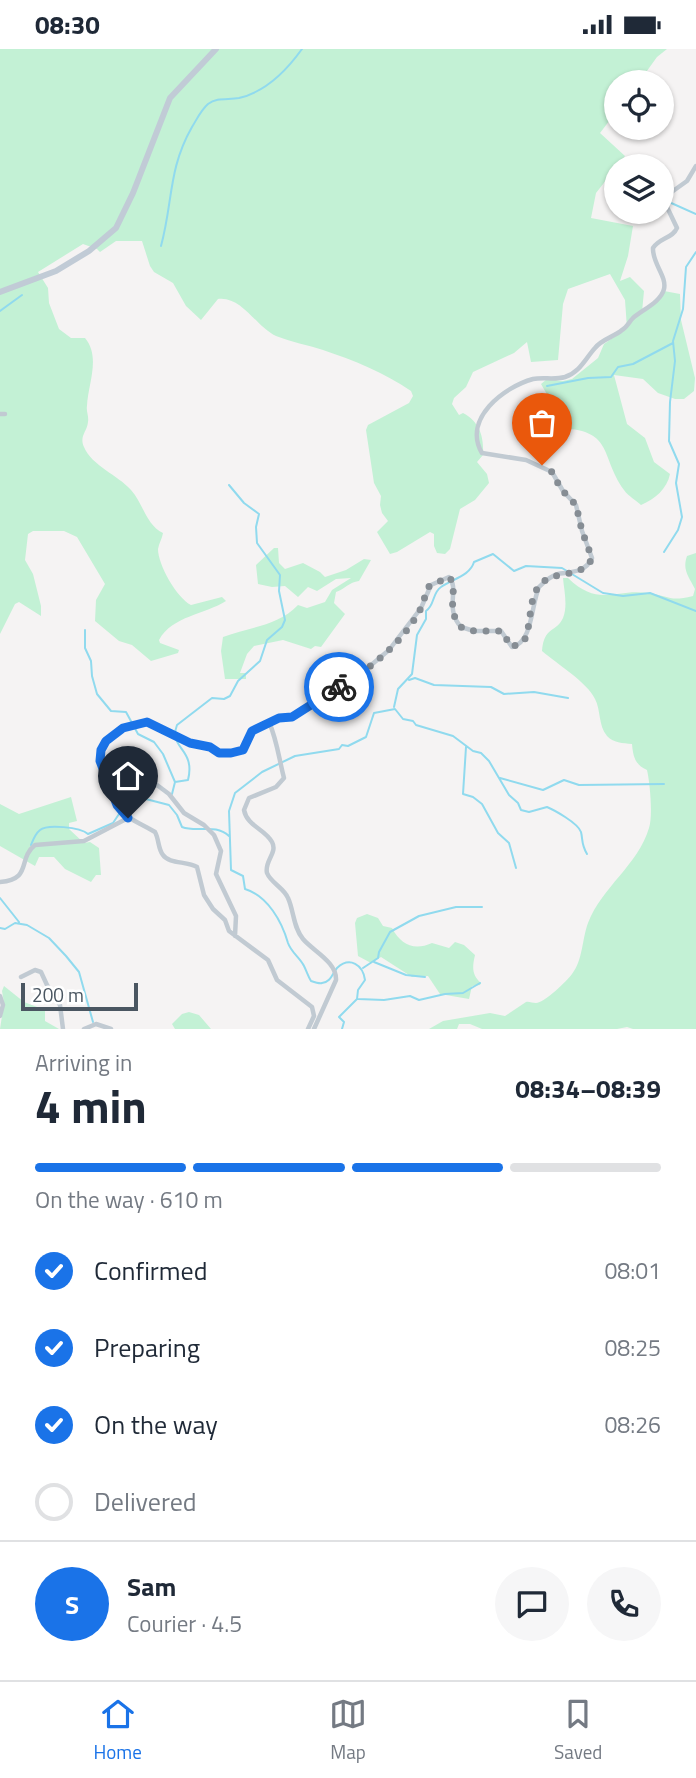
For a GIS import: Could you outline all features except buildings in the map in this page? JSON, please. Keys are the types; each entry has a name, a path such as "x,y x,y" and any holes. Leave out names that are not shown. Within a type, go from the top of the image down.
{"street":[{"path":"0,292 56,271 89,251 116,228 133,193 170,98 216,49"},
{"path":"308,1029 314,1016 310,1005 278,979 268,960 229,931 224,919 206,899 197,867 188,862 167,859 161,852 155,832 128,818 120,810 101,767 101,750 108,739 123,728 147,722 190,743 210,747 219,753 243,750 250,733 279,718 292,717 370,666 389,650 413,620 421,608 427,590 434,583 449,577 453,580 452,609 461,627 474,631 501,631 509,644 515,646 526,638 536,594 541,585 555,575 582,569 592,561 576,505 561,489 552,472 526,460 482,453 478,442 480,425 488,407 504,392 534,379 563,378 572,373 584,363 596,346 623,330 662,294 664,283 654,260 653,248 677,228 667,207 666,196 687,181 696,166"},
{"path":"269,722 284,778 276,787 249,798 244,810 246,818 273,843 273,852 267,864 268,874 287,894 300,934 331,965 336,974 336,980 314,1029"},
{"path":"113,794 132,786 157,785 169,794 184,813 204,825 214,835 220,851 216,873 236,916 235,937"},
{"path":"0,882 18,878 24,870 29,851 35,845 84,842 128,818"},
{"path":"21,977 35,970 41,972 61,1008 63,1029"},
{"path":"0,996 3,1002 0,1016"},
{"path":"85,1029 96,1024 111,1029"}],"green space":[{"path":"0,49 667,49 648,70 604,70 604,128 600,133 604,140 608,140 623,154 604,154 604,183 596,193 591,218 604,220 604,224 633,226 620,281 630,277 644,291 642,312 664,291 680,294 681,320 695,378 694,391 684,399 675,399 658,393 643,379 614,375 627,424 645,438 654,462 670,474 656,497 641,505 624,490 597,439 588,433 556,428 556,410 541,384 547,379 572,379 598,358 604,344 627,328 625,300 610,274 568,289 563,304 558,360 531,362 527,342 514,353 473,372 466,387 454,398 452,404 459,415 463,413 469,417 480,431 483,455 477,462 487,474 489,483 475,500 460,509 450,549 445,554 437,553 434,534 430,532 390,554 377,532 388,521 382,513 381,496 374,483 366,430 368,425 409,403 413,396 411,391 357,363 276,336 242,307 227,299 218,299 201,320 186,306 173,283 154,272 142,241 116,241 100,252 83,244 38,272 48,288 49,303 59,329 71,338 85,338 90,345 93,362 87,408 88,422 82,440 84,447 93,460 131,490 153,525 163,533 158,549 159,556 165,572 180,596 191,605 222,597 226,601 172,626 159,640 160,643 179,650 178,653 151,661 132,645 119,641 95,621 96,600 105,584 77,537 64,531 33,531 28,534 25,560 33,574 41,616 19,602 15,604 0,634"},
{"path":"274,548 278,548 279,563 285,569 303,563 325,577 346,570 364,559 371,560 359,581 336,592 334,603 345,614 321,647 315,646 311,649 283,640 254,646 247,654 240,673 246,673 246,679 225,679 221,651 223,637 273,622 298,605 307,608 325,602 332,590 351,578 336,579 317,591 308,587 298,597 285,586 258,584 256,565"},
{"path":"696,553 696,1029 482,1029 470,1024 459,1024 457,1029 429,1029 443,1021 490,1013 505,1016 526,1002 540,1002 561,986 578,962 594,910 629,865 649,828 651,808 647,770 635,760 632,744 615,741 607,736 602,727 597,703 591,693 542,651 545,637 563,618 563,578 568,578 579,587 598,595 636,592 685,598 693,596 695,589 685,565 687,556"},
{"path":"71,797 77,821 69,823 69,829 84,843 90,842 99,848 101,875 96,875 91,882 65,869 54,857 39,857 35,866 0,846 0,804 19,814"},
{"path":"367,914 378,918 383,926 392,928 400,939 409,945 432,943 449,948 455,942 464,945 475,955 474,971 480,985 472,986 469,999 440,994 428,976 412,977 381,957 371,963 358,956 355,923 357,918"},
{"path":"4,986 24,1002 45,1010 45,1021 59,1029 0,1029"},
{"path":"189,1012 199,1015 211,1029 175,1029 172,1024 182,1014"}],"waterway":[{"path":"161,246 179,157 201,112 211,102 239,98 258,91 282,72 302,49"},
{"path":"674,204 696,214"},
{"path":"664,552 678,530 682,517 676,483 679,464 669,441 675,361 673,341 683,309 686,267 696,252"},
{"path":"0,311 22,295"},
{"path":"547,386 588,378 611,377 618,367 633,364 673,343"},
{"path":"175,782 188,780 189,769 186,755 176,739 177,725 212,698 224,699 230,696 238,681 260,661 267,640 282,627 285,620 279,591 280,575 257,543 259,514 244,503 229,485"},
{"path":"394,707 398,689 412,674 417,635 436,592 465,574 474,562 493,554 514,571 526,566 562,568 603,593 623,596 650,593 696,611"},
{"path":"85,630 85,648 91,661 97,694 111,711 126,712 138,734 154,742 163,754 175,782 172,794"},
{"path":"409,680 415,678 434,685 491,687 504,694 534,692 568,698"},
{"path":"342,1029 344,1022 339,1017 357,999 358,990 365,980 362,970 355,964 342,964 327,981 311,981 289,946 273,911 261,897 245,889 243,876 231,870 229,811 235,793 262,772 295,756 348,746 366,737 374,713 395,709 403,719 453,736 473,751 481,753 521,810 529,812 547,807 566,817 579,828 587,854"},
{"path":"466,747 463,794 482,804 498,833 509,843 516,868"},
{"path":"500,778 543,790 564,780 579,785 664,784"},
{"path":"31,845 37,833 44,828 71,828 88,834 113,823 127,802 138,797 169,805 182,827 218,830 229,836"},
{"path":"0,898 19,922"},
{"path":"363,968 378,958 390,932 419,916 456,907 482,907"},
{"path":"0,928 5,929 15,923 27,925 49,938 79,972 93,1022"},
{"path":"374,962 406,975 425,977"},
{"path":"358,999 384,1000 410,996 419,1000 463,993 480,983"}],"way so far":[{"path":"339,687 389,650 421,608 428,587 449,577 453,580 453,613 461,627 484,632 501,631 512,647 524,641 539,587 555,575 582,569 592,561 573,499 561,489 552,472 542,465"}],"route":[{"path":"128,818 117,805 100,761 101,750 106,741 123,728 147,722 190,743 210,747 219,753 239,752 245,747 249,734 257,727 279,718 288,719 339,687"}]}
